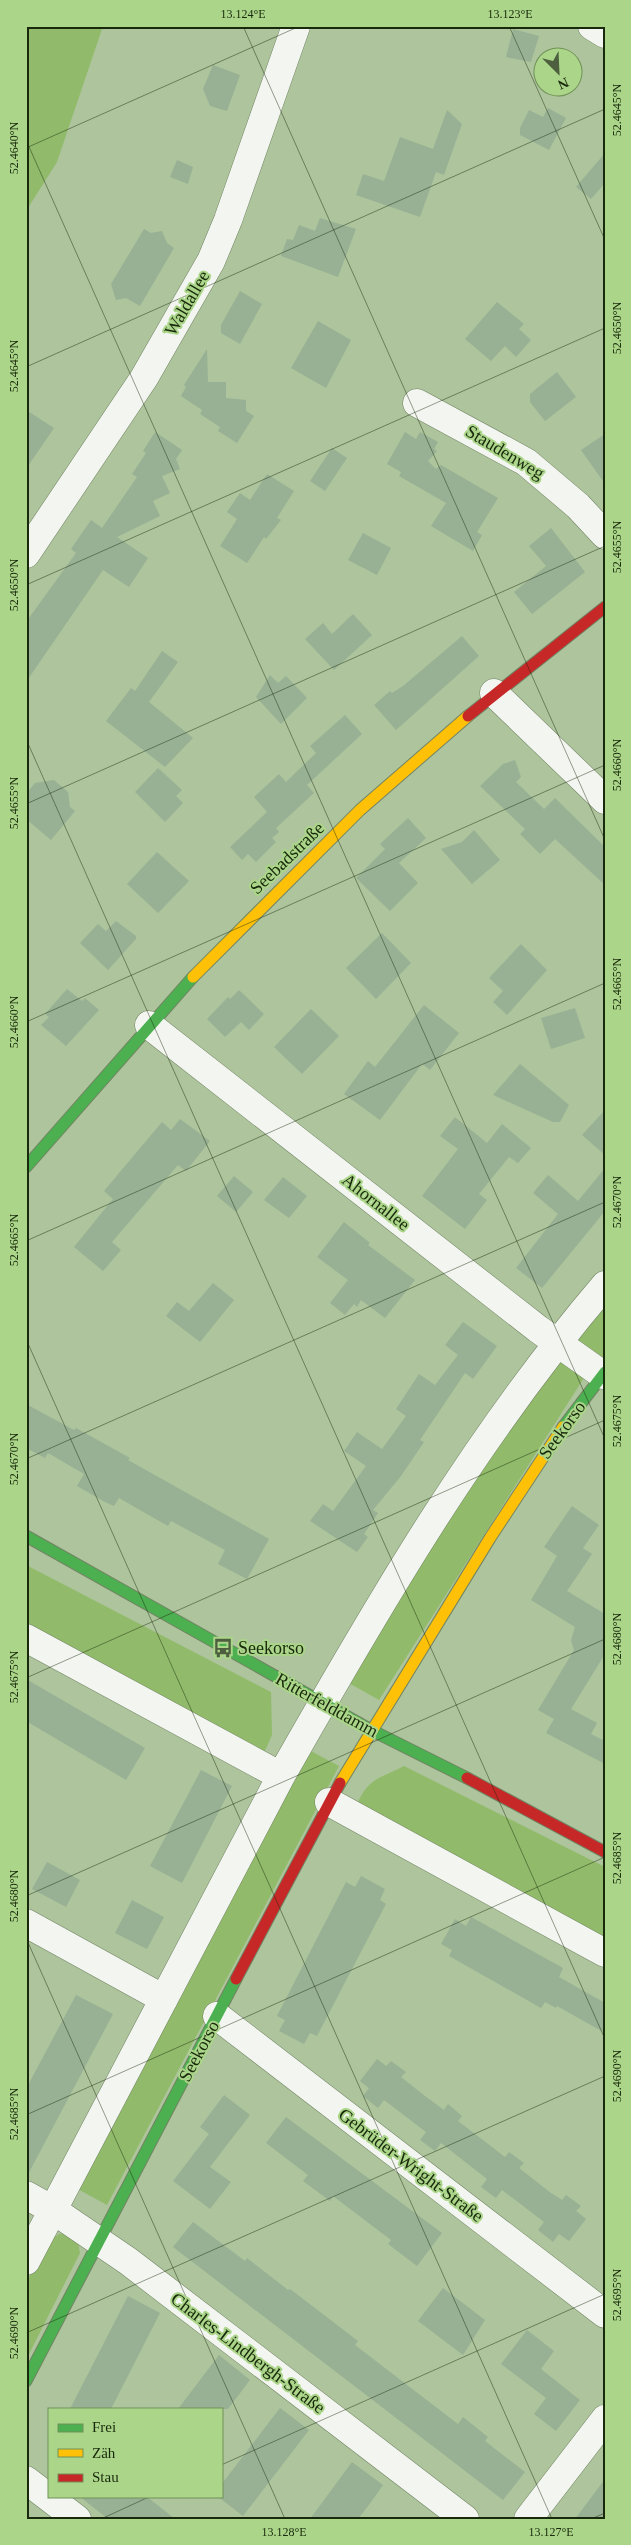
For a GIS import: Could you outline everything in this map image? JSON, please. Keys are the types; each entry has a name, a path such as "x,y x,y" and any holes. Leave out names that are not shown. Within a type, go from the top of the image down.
{"street":[{"name":"Waldallee","path":"26,554 144,378 211,262 228,220 296,26"},
{"path":"592,26 605,34"},
{"name":"Staudenweg","path":"417,403 522,459 548,478 605,535"},
{"name":"Seebadstraße","path":"26,1167 149,1025 223,945 360,810 494,693 605,607"},
{"path":"494,693 605,800"},
{"name":"Ahornallee","path":"149,1025 538,1329 604,1375"},
{"path":"26,2261 281,1776 323,1703 440,1506 490,1432 557,1341 605,1285"},
{"name":"Seekorso","path":"26,2381 329,1802 493,1532 536,1467 604,1375"},
{"name":"Ritterfelddamm","path":"26,1536 371,1730 507,1798 605,1852"},
{"path":"26,1638 281,1776"},
{"path":"329,1802 605,1953"},
{"path":"26,1922 164,1999"},
{"name":"Gebrüder-Wright-Straße","path":"217,2016 605,2314"},
{"name":"Charles-Lindbergh-Straße","path":"26,2195 53,2210 128,2261 465,2519"},
{"path":"528,2519 605,2419"},
{"path":"26,2480 48,2496"},
{"path":"50,2498 78,2519"}],"green space":[{"path":"26,26 103,26 57,162 26,211"},
{"path":"605,1298 605,1356 600,1360 575,1343"},
{"path":"560,1357 587,1373 379,1700 347,1682 445,1520"},
{"path":"26,1565 271,1692 272,1735 264,1753 26,1626"},
{"path":"307,1749 339,1766 107,2205 76,2188"},
{"path":"404,1766 605,1867 605,1943 357,1804 361,1795 371,1784"},
{"path":"59,2234 64,2234 78,2243 80,2253 26,2360 26,2283 48,2242"}],"building":[{"path":"513,29 539,36 531,62 506,57"},
{"path":"213,65 240,75 227,111 210,106 203,89"},
{"path":"548,108 566,118 549,150 520,135 520,128 529,110 543,117"},
{"path":"447,110 462,124 444,175 436,172 420,217 356,195 363,174 384,181 400,137 433,149"},
{"path":"605,153 605,183 591,199 576,187"},
{"path":"177,160 193,167 188,184 170,177"},
{"path":"320,218 356,229 338,277 281,256 287,239 293,240 299,225 315,231"},
{"path":"144,229 151,233 162,231 167,243 174,248 140,306 126,298 116,300 111,284"},
{"path":"240,291 262,304 240,344 221,333 221,325"},
{"path":"497,302 524,324 519,329 531,340 516,357 505,346 491,361 465,339"},
{"path":"318,321 351,340 326,388 291,368"},
{"path":"207,349 208,382 226,382 226,398 246,400 246,411 254,416 237,443 218,431 220,427 200,414 202,410 181,396 186,387 184,385"},
{"path":"557,372 576,397 545,421 530,402 530,394"},
{"path":"26,410 54,428 26,469"},
{"path":"155,432 182,450 176,459 180,469 162,476 170,493 153,501 160,516 117,537 148,558 129,587 103,570 26,682 26,622 76,553 71,549 91,520 102,528 137,477 132,474 146,453 143,451"},
{"path":"405,432 416,439 420,432 438,442 434,449 437,451 428,461 436,469 441,465 498,498 477,532 482,535 473,551 431,526 446,503 399,476 401,472 387,464"},
{"path":"605,434 605,484 581,450"},
{"path":"332,448 347,458 325,491 310,481"},
{"path":"267,474 294,491 277,518 281,520 266,539 264,537 247,563 220,546 237,519 227,512 240,493 250,500"},
{"path":"551,528 585,572 532,614 514,592 546,566 529,546"},
{"path":"363,533 391,548 377,575 348,560"},
{"path":"353,614 372,635 334,670 305,639 323,623 332,634"},
{"path":"462,636 479,656 396,730 374,705 390,691 392,693 403,686"},
{"path":"162,651 178,662 149,702 193,738 165,767 106,721 131,688 135,691"},
{"path":"270,675 278,683 286,676 307,698 281,724 256,697"},
{"path":"345,715 362,734 307,785 314,793 276,828 279,832 272,838 276,842 256,862 248,854 242,860 230,847 267,812 254,797 279,774 286,782 316,753 310,746"},
{"path":"515,760 521,777 516,782 544,809 555,798 605,847 605,885 555,839 540,854 520,834 525,829 480,786 503,764"},
{"path":"158,768 182,790 176,796 183,803 165,822 135,792"},
{"path":"54,780 68,792 70,807 75,811 51,840 26,819 26,794 35,783"},
{"path":"408,818 426,838 399,863 418,883 390,911 356,878 385,849 380,844"},
{"path":"474,830 500,860 472,884 441,849 462,842"},
{"path":"157,852 189,881 158,913 127,884"},
{"path":"116,921 136,936 136,939 108,970 80,943 98,924 106,931"},
{"path":"382,933 411,963 376,999 346,968"},
{"path":"521,944 547,970 507,1015 493,1002 503,991 489,978"},
{"path":"67,989 82,1001 85,998 99,1010 66,1046 41,1025 49,1017 45,1014"},
{"path":"239,990 264,1014 249,1030 241,1022 225,1037 207,1019 228,997 230,999"},
{"path":"424,1005 459,1033 430,1070 422,1064 380,1120 344,1094 368,1061 375,1067"},
{"path":"575,1008 585,1038 551,1049 541,1018"},
{"path":"311,1009 339,1036 302,1074 274,1047"},
{"path":"520,1064 569,1105 560,1122 553,1122 493,1095"},
{"path":"605,1110 605,1155 582,1135"},
{"path":"455,1117 487,1143 502,1124 531,1148 518,1163 509,1157 479,1194 487,1200 465,1229 422,1196 458,1149 440,1136"},
{"path":"180,1119 210,1141 186,1171 178,1165 112,1242 121,1250 103,1271 74,1247 113,1199 104,1191 162,1122 171,1130"},
{"path":"605,1168 605,1211 542,1288 516,1268 558,1214 533,1193 548,1175 578,1201"},
{"path":"234,1176 253,1192 236,1212 217,1196"},
{"path":"283,1177 307,1196 289,1218 264,1200"},
{"path":"344,1222 370,1243 368,1245 415,1280 385,1318 361,1300 357,1307 354,1304 345,1315 330,1303 348,1280 317,1257"},
{"path":"213,1283 234,1300 200,1342 166,1316 177,1302 189,1311"},
{"path":"463,1322 497,1346 473,1379 465,1373 420,1440 424,1442 401,1476 373,1510 378,1513 364,1534 368,1537 357,1552 310,1521 323,1504 333,1511 366,1466 344,1451 357,1432 382,1449 406,1416 396,1409 419,1374 435,1385 458,1355 445,1345"},
{"path":"26,1404 74,1430 76,1428 130,1458 128,1460 269,1539 247,1579 218,1564 225,1550 171,1521 168,1526 119,1498 114,1506 105,1502 77,1486 84,1474 48,1453 45,1458 26,1448"},
{"path":"572,1506 599,1525 583,1548 592,1554 567,1591 605,1614 605,1654 571,1709 597,1723 591,1734 605,1741 605,1764 546,1733 554,1719 538,1710 574,1650 571,1640 575,1627 531,1600 557,1556 544,1547"},
{"path":"26,1679 145,1748 126,1780 26,1721"},
{"path":"201,1770 232,1786 182,1883 150,1866"},
{"path":"47,1862 80,1880 66,1907 32,1889"},
{"path":"361,1876 385,1889 380,1900 386,1904 317,2036 310,2033 304,2044 279,2031 285,2020 277,2016 346,1882 355,1887"},
{"path":"132,1900 164,1917 147,1949 115,1933"},
{"path":"471,1917 563,1968 559,1977 605,2003 605,2033 557,2006 556,2008 545,2002 541,2008 449,1956 452,1950 441,1944 455,1919 466,1926"},
{"path":"76,1995 113,2014 26,2178 26,2089"},
{"path":"377,2059 386,2066 391,2061 406,2072 401,2077 444,2110 448,2104 462,2116 458,2121 505,2157 509,2152 524,2163 519,2168 551,2193 562,2200 566,2195 581,2206 576,2211 586,2219 569,2241 559,2234 553,2242 538,2230 544,2222 502,2190 496,2198 481,2187 487,2179 441,2143 435,2151 420,2140 426,2132 384,2100 378,2108 363,2096 369,2088 360,2081"},
{"path":"224,2095 250,2115 210,2167 231,2182 210,2209 173,2181 209,2134 200,2127"},
{"path":"286,2117 442,2233 417,2266 388,2244 391,2240 333,2196 330,2201 303,2181 308,2175 266,2143"},
{"path":"193,2222 245,2261 247,2258 288,2290 290,2289 358,2341 355,2345 458,2424 463,2417 488,2437 485,2441 525,2472 503,2500 173,2247"},
{"path":"443,2288 485,2320 463,2355 418,2321"},
{"path":"128,2296 160,2313 112,2408 71,2408"},
{"path":"527,2330 554,2351 541,2369 580,2400 556,2431 534,2414 546,2398 501,2364"},
{"path":"219,2355 250,2380 228,2409 179,2408"},
{"path":"280,2408 309,2430 243,2516 220,2498 222,2498 222,2484"},
{"path":"352,2462 383,2485 371,2502 358,2519 310,2519"},
{"path":"605,2479 605,2519 575,2519"},
{"path":"82,2498 149,2498 175,2519 108,2519"}],"traffic: fast":[{"path":"26,1167 193,977"},
{"path":"563,1427 605,1372"},
{"path":"26,1536 371,1730 467,1778"},
{"path":"26,2381 236,1979"}],"traffic: slow":[{"path":"193,977 360,810 468,716"},
{"path":"340,1783 490,1538 563,1427"}],"traffic: jam":[{"path":"468,716 605,607"},
{"path":"467,1778 605,1852"},
{"path":"236,1979 340,1783"}],"place":[{"name":"Seekorso","path":"223,1648"}]}
